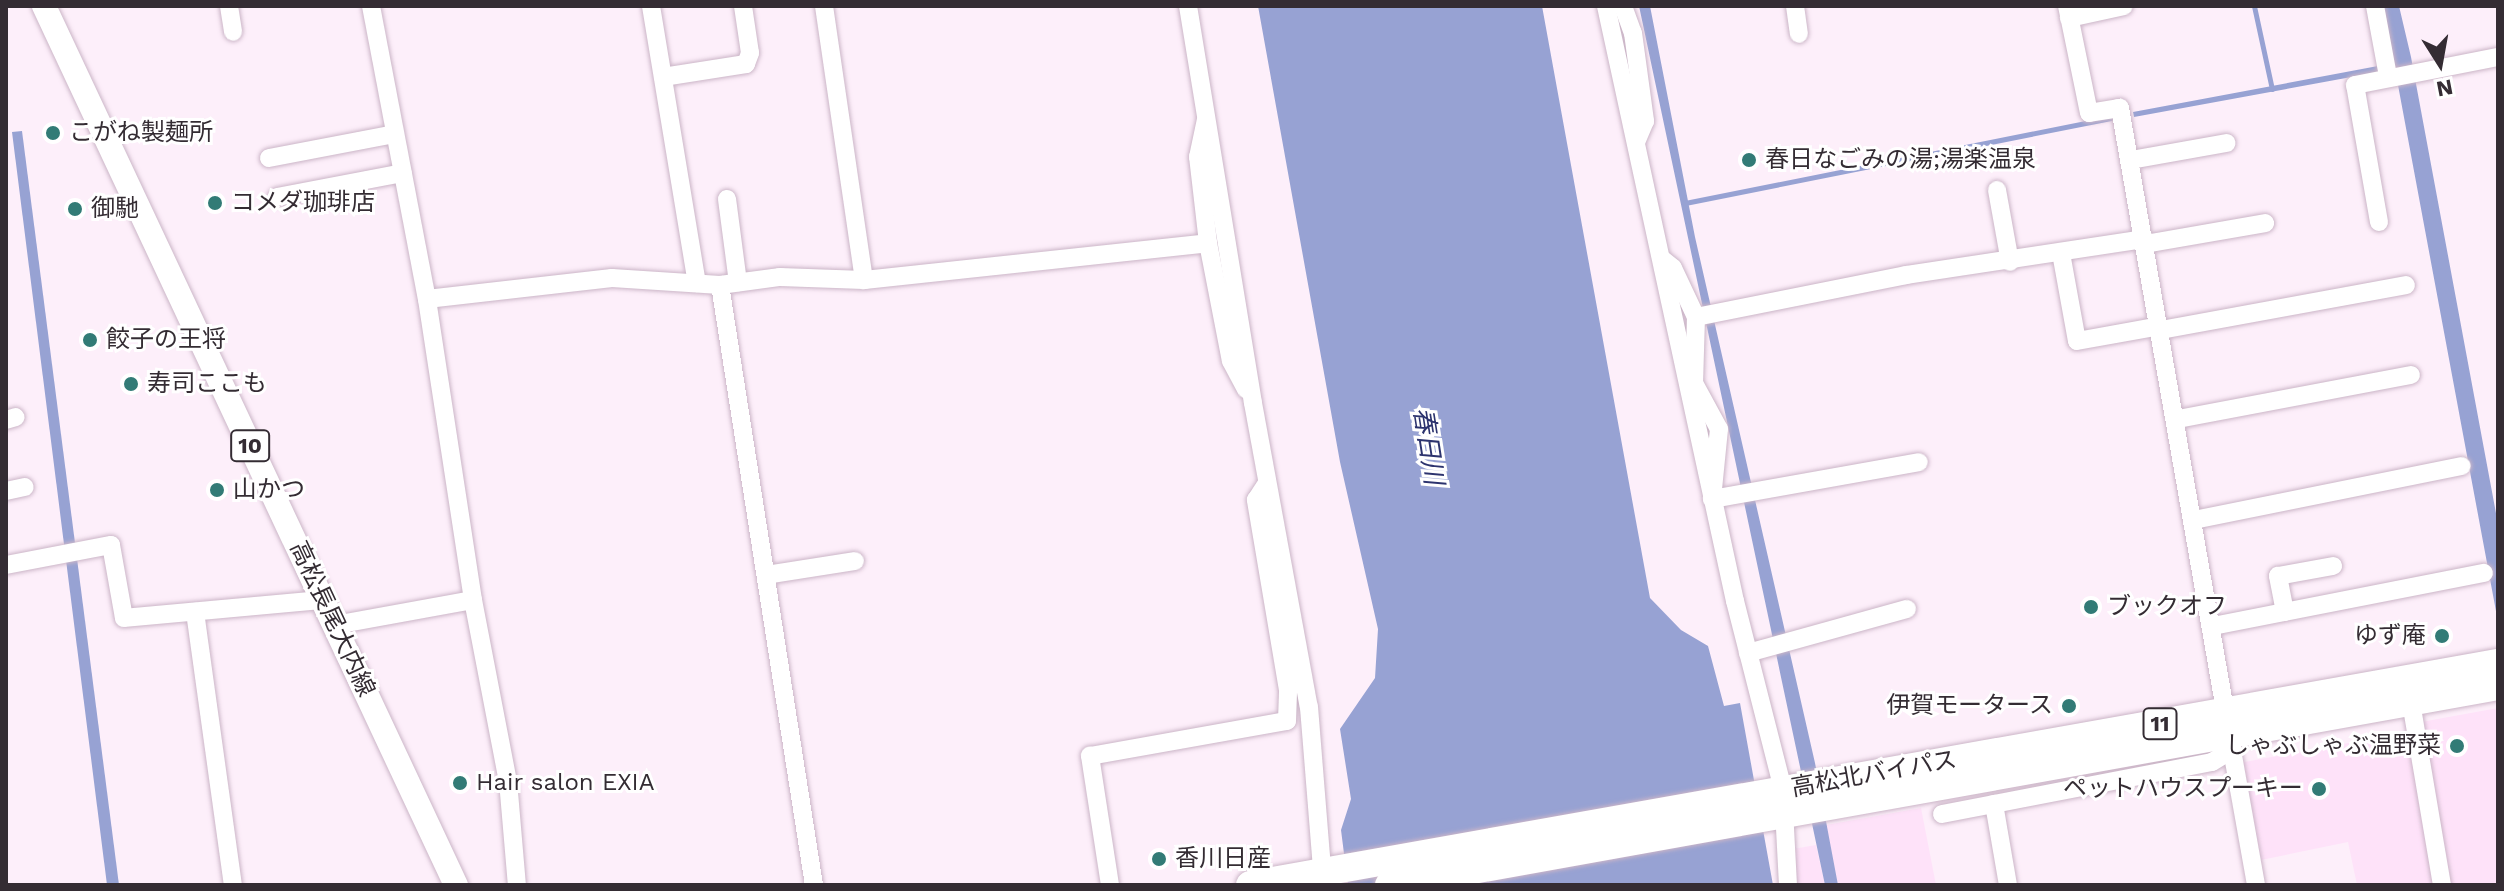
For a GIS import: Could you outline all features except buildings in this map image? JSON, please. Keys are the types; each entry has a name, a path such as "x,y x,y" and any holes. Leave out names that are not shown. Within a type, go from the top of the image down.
{"highway":[{"name":"高松北バイパス","path":"2229,732 2498,663"},
{"name":"高松北バイパス","path":"1250,885 2229,732 2498,686"},
{"name":"高松北バイパス","path":"1389,885 1797,800"}],"main road":[{"name":"高松長尾大内線","path":"44,6 456,885"}],"street":[{"path":"229,6 233,32"},
{"path":"371,6 427,299 473,600 508,781 517,885"},
{"path":"651,6 697,283"},
{"path":"663,77 746,64 750,53 743,6"},
{"path":"824,6 864,280"},
{"path":"1188,6 1253,403 1309,707 1327,875"},
{"path":"1606,6 1748,653 1797,800 1788,885"},
{"path":"1623,6 1633,33 1645,121 1636,142"},
{"path":"1795,6 1799,34"},
{"path":"2124,6 2068,12 2089,113 2120,108 2122,117 2178,419 2256,885"},
{"path":"2375,6 2387,70"},
{"path":"2379,222 2355,85 2387,70 2412,72 2498,57"},
{"path":"1206,119 1198,157 1208,243 1231,361 1253,403"},
{"path":"269,158 395,134"},
{"path":"2131,160 2226,143"},
{"path":"277,197 403,173"},
{"path":"1997,190 2010,262"},
{"path":"727,199 729,284 766,575 814,885"},
{"path":"1696,317 1906,275 2265,223"},
{"path":"427,299 612,278 729,284 780,277 864,280 1208,243"},
{"path":"2061,253 2077,341 2406,285"},
{"path":"1660,257 1673,268 1696,317 1691,384"},
{"path":"2178,419 2411,375"},
{"path":"1712,499 1919,462"},
{"path":"2194,520 2462,466"},
{"path":"1110,885 1090,756 1287,721 1288,690 1256,500 1267,483"},
{"path":"6,491 25,487"},
{"path":"6,565 111,545 124,618 323,600"},
{"path":"766,575 855,561"},
{"path":"2285,612 2278,576 2333,566"},
{"path":"2213,626 2484,573"},
{"path":"335,625 473,600"},
{"path":"1748,653 1783,646 1907,609"},
{"path":"195,612 233,885"},
{"path":"2411,702 2442,885"},
{"path":"1942,814 2212,762 2229,732"},
{"path":"1994,804 2008,885"}],"shaded area":[{"path":"2498,708 2498,885 2449,885 2421,722"},
{"path":"2408,732 2435,885 2357,885 2348,842 2256,861 2239,763"},
{"path":"1921,808 1936,885 1838,885 1826,825"},
{"path":"1816,845 1825,885 1793,885 1793,849"}],"water":[{"name":"春日川","path":"1258,6 1542,6 1650,598 1681,630 1708,646 1724,706 1740,703 1773,885 1348,885 1341,830 1351,799 1340,729 1375,678 1378,629 1340,462"},
{"path":"1639,6 1650,6 1695,237 1815,763 1838,885 1825,885"},
{"path":"2384,6 2399,6 2411,57 2498,524 2498,622 2395,69 2134,117 2133,112 2394,63"},
{"path":"22,131 119,885 107,885 12,132"}],"waterway":[{"path":"2254,6 2272,89"},
{"path":"1685,203 2111,118"}],"place":[{"name":"こがね製麺所","path":"53,133"},
{"name":"春日なごみの湯;湯楽温泉","path":"1749,160"},
{"name":"コメダ珈琲店","path":"215,203"},
{"name":"御馳","path":"75,209"},
{"name":"餃子の王将","path":"90,340"},
{"name":"寿司ここも","path":"131,384"},
{"name":"山かつ","path":"217,490"},
{"name":"ブックオフ","path":"2091,607"},
{"name":"ゆず庵","path":"2442,636"},
{"name":"伊賀モータース","path":"2069,706"},
{"name":"しゃぶしゃぶ温野菜","path":"2457,746"},
{"name":"Hair salon EXIA","path":"460,783"},
{"name":"ペットハウスプーキー","path":"2319,789"},
{"name":"香川日産","path":"1159,859"}]}
